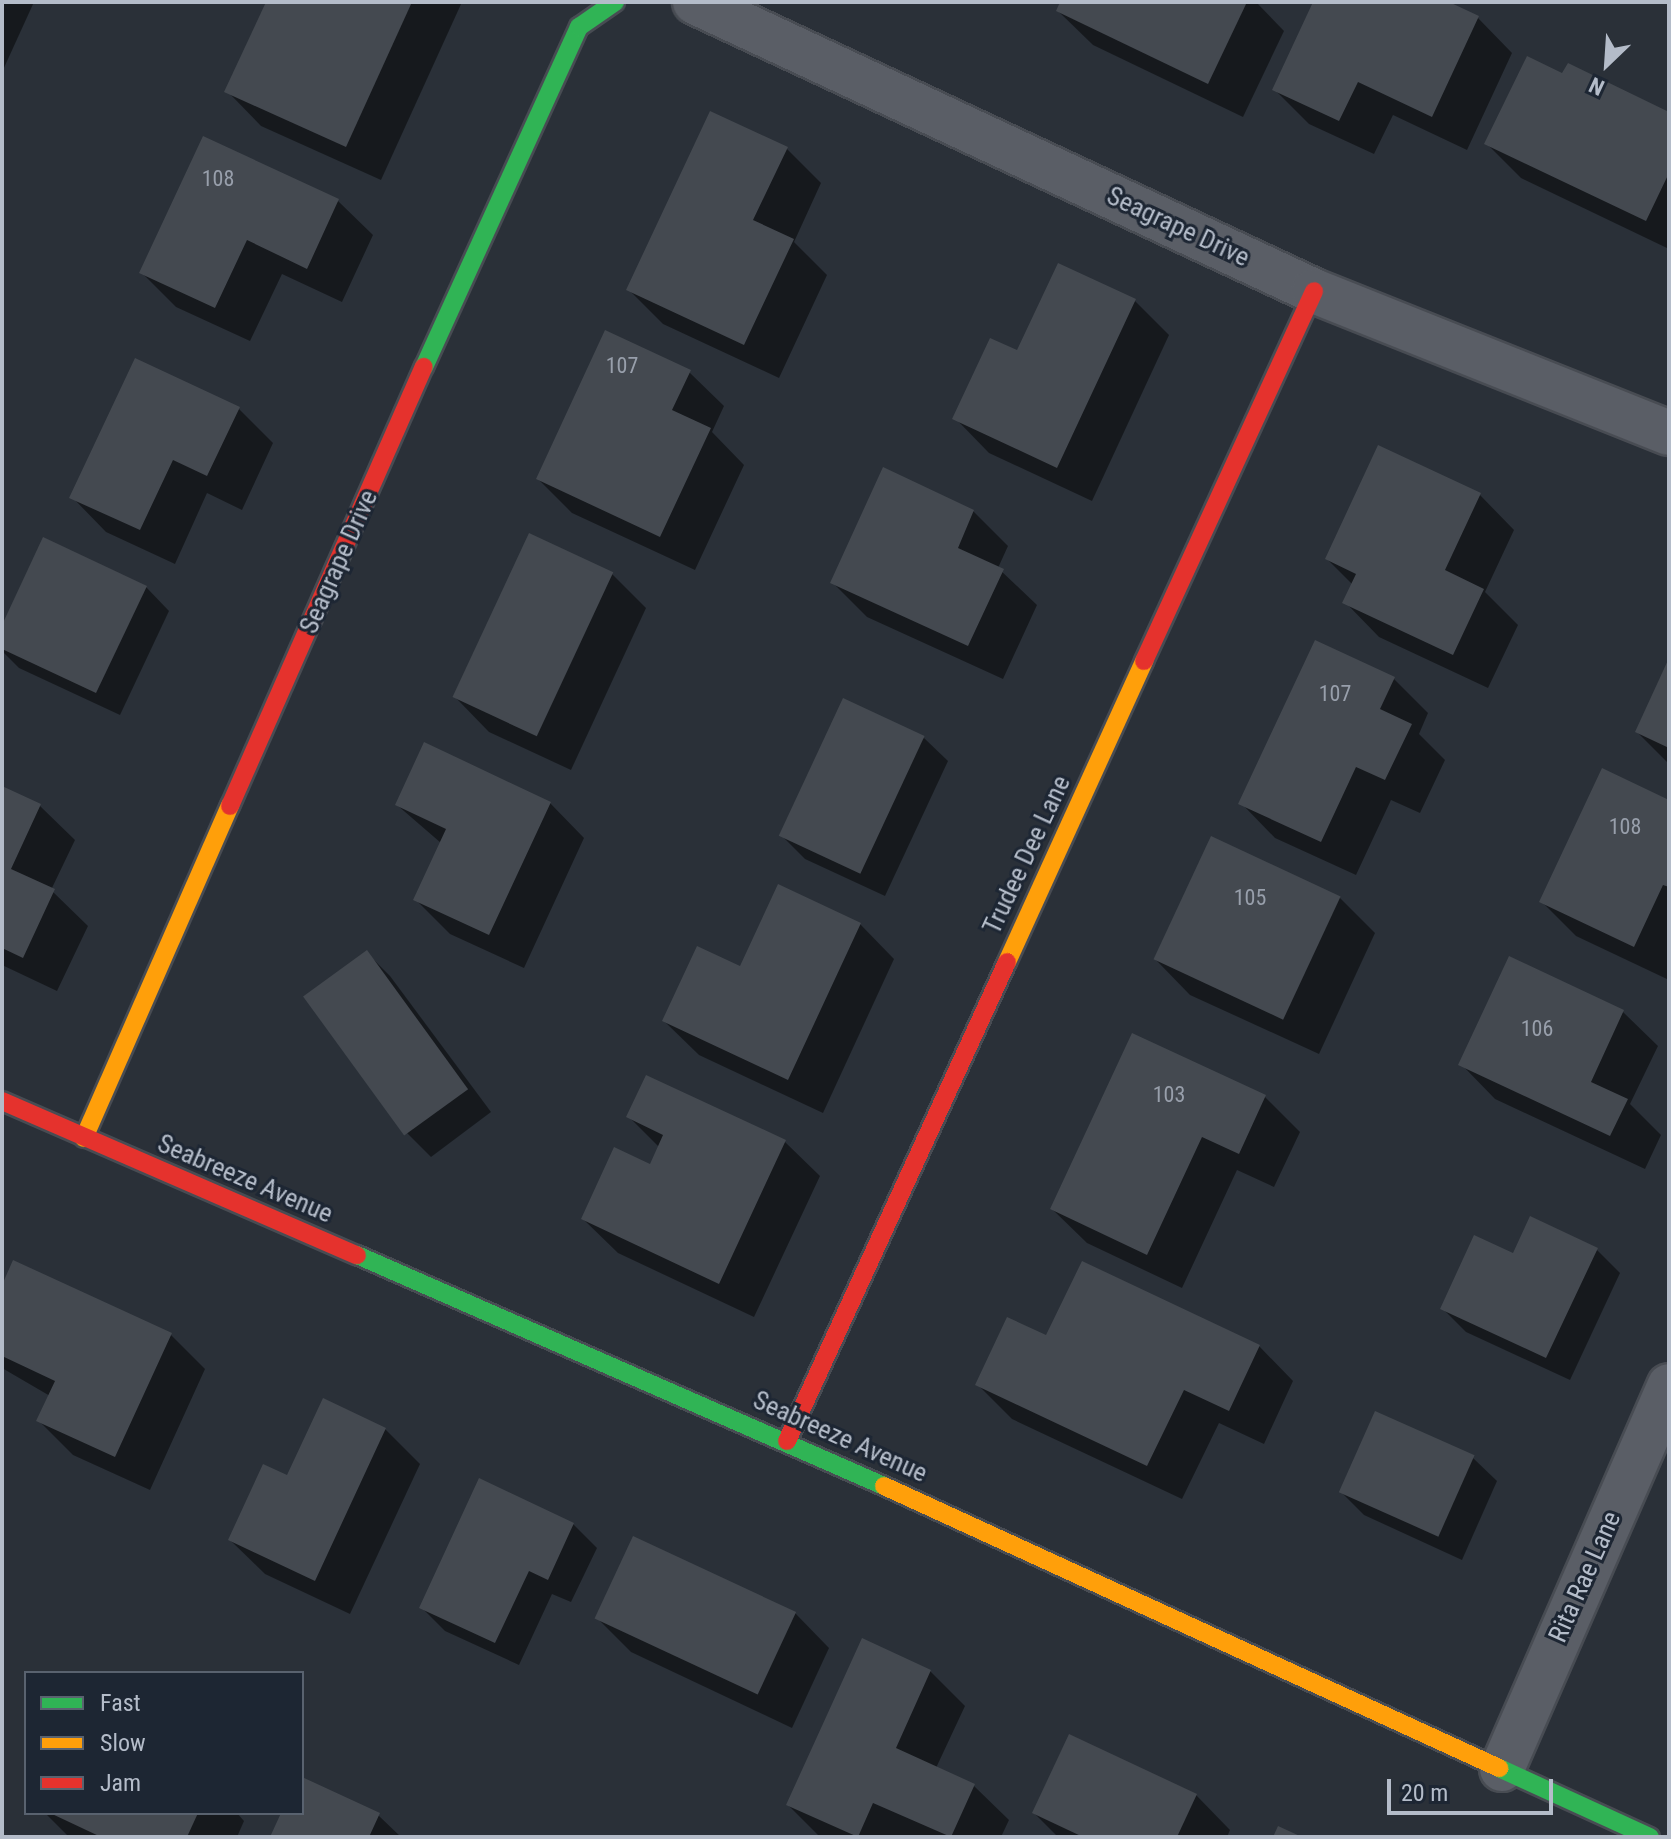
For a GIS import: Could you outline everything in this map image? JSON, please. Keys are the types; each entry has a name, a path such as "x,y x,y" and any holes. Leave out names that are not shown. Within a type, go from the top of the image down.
{"street":[{"name":"Seagrape Drive","path":"84,1138 534,118 579,27 615,2"},
{"name":"Seagrape Drive","path":"695,2 1314,291 1669,433"},
{"name":"Trudee Dee Lane","path":"787,1441 1314,291"},
{"name":"Seabreeze Avenue","path":"2,1101 787,1441 1650,1837"},
{"name":"Rita Rae Lane","path":"1502,1769 1669,1386"}],"building":[{"path":"266,2 412,2 346,147 224,92"},
{"path":"1060,2 1247,2 1208,84 1056,11"},
{"path":"1313,2 1449,2 1479,16 1432,117 1358,82 1339,121 1272,90"},
{"path":"1527,56 1562,73 1568,63 1669,112 1669,173 1646,221 1484,144"},
{"path":"710,111 788,147 753,220 794,239 744,345 626,290"},
{"path":"203,136 339,199 307,269 247,240 215,308 139,273"},
{"path":"1058,263 1136,299 1057,468 952,419 990,338 1017,350"},
{"path":"605,330 691,370 672,410 711,428 660,537 536,479"},
{"path":"135,358 240,407 207,476 173,460 140,530 69,498"},
{"path":"1378,445 1481,493 1445,570 1484,589 1453,655 1342,603 1356,574 1325,559"},
{"path":"883,467 974,510 958,548 1004,569 968,646 830,583"},
{"path":"529,533 613,572 537,736 453,697"},
{"path":"43,537 147,586 96,693 2,649 2,625"},
{"path":"1315,640 1395,677 1380,709 1412,724 1385,780 1356,767 1321,842 1238,804"},
{"path":"1669,658 1669,748 1635,732"},
{"path":"843,698 925,736 860,874 779,836"},
{"path":"424,742 551,802 489,935 413,900 446,829 395,805"},
{"path":"1602,768 1669,800 1669,887 1663,885 1634,947 1539,902"},
{"path":"2,786 41,804 11,869 55,889 23,958 2,948"},
{"path":"1211,836 1341,896 1283,1020 1154,959"},
{"path":"778,884 861,923 788,1080 662,1021 697,946 740,966"},
{"path":"367,950 468,1089 404,1136 303,996"},
{"path":"1509,956 1624,1010 1591,1082 1628,1099 1610,1136 1458,1065"},
{"path":"1132,1033 1266,1095 1239,1154 1202,1137 1147,1255 1050,1209"},
{"path":"646,1075 786,1140 719,1284 581,1219 614,1147 650,1164 663,1135 626,1117"},
{"path":"1530,1216 1598,1248 1546,1358 1440,1309 1474,1235 1513,1253"},
{"path":"13,1260 172,1333 115,1457 36,1421 55,1381 2,1356 2,1285"},
{"path":"1082,1261 1260,1345 1229,1411 1184,1390 1147,1466 975,1385 1007,1317 1046,1335"},
{"path":"323,1398 386,1428 315,1581 228,1540 263,1464 287,1475"},
{"path":"1375,1411 1475,1455 1438,1537 1339,1492"},
{"path":"479,1478 574,1523 548,1580 529,1571 495,1643 419,1608"},
{"path":"633,1536 796,1612 758,1695 595,1618"},
{"path":"862,1638 931,1670 896,1748 975,1784 951,1837 873,1803 858,1837 786,1805"},
{"path":"1069,1734 1197,1794 1177,1837 1083,1837 1032,1813"},
{"path":"304,1778 380,1813 369,1837 270,1837 280,1815 304,1815"},
{"path":"54,1815 197,1815 187,1837 101,1837"},
{"path":"1278,1826 1302,1837 1273,1837"}],"traffic: fast":[{"path":"424,367 579,27 615,2"},
{"path":"357,1255 884,1486"},
{"path":"1499,1768 1650,1837"}],"traffic: slow":[{"path":"1007,962 1144,661"},
{"path":"84,1138 230,806"},
{"path":"884,1486 1499,1768"}],"traffic: jam":[{"path":"1144,661 1314,291"},
{"path":"230,806 424,367"},
{"path":"787,1441 1007,962"},
{"path":"2,1101 357,1255"}]}
